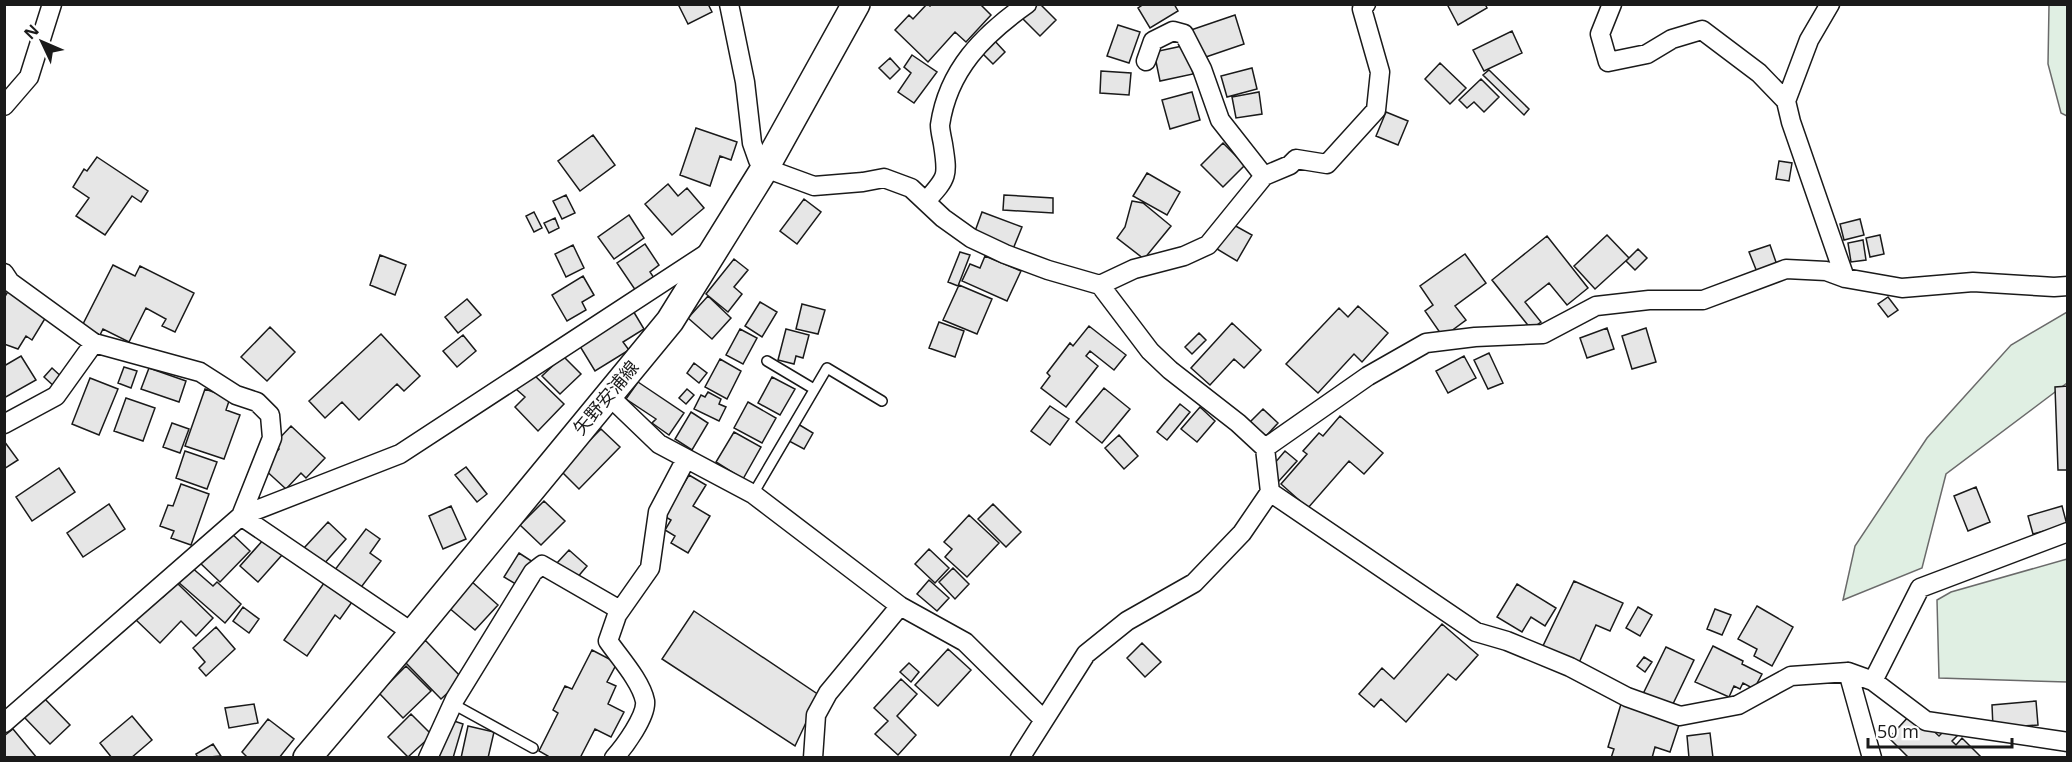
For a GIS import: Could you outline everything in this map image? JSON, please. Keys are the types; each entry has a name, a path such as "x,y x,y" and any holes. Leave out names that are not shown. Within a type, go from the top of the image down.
{"main road":[{"name":"矢野安浦線","path":"307,758 670,321 765,168 856,4"}],"street":[{"path":"4,106 29,77 52,4"},
{"path":"729,4 745,82 752,143 758,160 765,168 814,186 863,183 884,178 911,188 943,218 971,238 1048,270 1100,285 1150,351 1265,448 1270,492 1242,533 1194,583 1127,621 1086,654 1020,758"},
{"path":"926,201 944,182 946,165 940,127 954,78 979,43 1027,4"},
{"path":"1100,285 1134,269 1184,256 1208,245 1264,176 1290,165 1296,159 1328,164 1376,110 1380,72 1362,9 1366,4"},
{"path":"1612,4 1600,34 1608,62 1647,54 1672,39 1702,30 1759,73 1786,100 1791,122 1845,278"},
{"path":"1786,100 1809,40 1830,4"},
{"path":"1146,61 1153,41 1173,32 1184,34 1202,69 1220,120 1264,176"},
{"path":"4,723 241,516 400,454 717,247"},
{"path":"1265,448 1368,376 1426,343 1475,337 1544,334 1596,306 1649,300 1703,300 1786,269 1826,271 1845,278 1902,288 1973,282 2067,286"},
{"path":"4,273 10,282 94,343 200,372 236,395 257,402 270,415 272,438 241,516"},
{"path":"4,424 56,396 94,343"},
{"path":"608,395 659,444 753,494 900,606 965,642 1043,719"},
{"path":"614,758 640,721 645,702 634,677 608,641 620,610 650,568 658,512 686,459"},
{"path":"1270,492 1476,632 1507,641 1570,667 1627,697 1680,717 1738,705 1791,676 1848,672 1873,681 1926,721 2067,742"},
{"path":"241,516 413,633"},
{"path":"1873,681 1920,588 2067,532"},
{"path":"428,758 453,704 533,572 542,565 620,610"},
{"path":"813,758 816,715 828,693 900,606"},
{"path":"1848,672 1872,758"}],"lane":[{"path":"767,361 814,389"},
{"path":"753,494 826,368 882,401"},
{"path":"453,704 533,748"}],"green space":[{"path":"2049,5 2067,5 2067,116 2061,113 2048,64"},
{"path":"2067,312 2067,383 1946,474 1922,568 1843,600 1855,546 1927,438 2011,345"},
{"path":"2067,559 2067,682 1939,678 1937,600 1951,592"}],"building":[{"path":"678,4 708,4 712,12 688,24"},
{"path":"927,4 930,6 932,4 980,4 991,15 966,42 955,32 928,62 895,30 909,15 913,19"},
{"path":"1035,4 1040,4 1056,20 1040,36 1022,18"},
{"path":"1144,4 1174,4 1178,11 1150,28 1138,8"},
{"path":"1447,4 1485,4 1487,8 1458,25"},
{"path":"1235,15 1244,44 1200,59 1191,30"},
{"path":"1118,25 1140,32 1129,63 1107,56"},
{"path":"1512,31 1522,53 1484,71 1473,50"},
{"path":"993,39 1005,52 993,64 980,51"},
{"path":"1187,45 1193,74 1160,81 1154,52"},
{"path":"912,55 937,72 914,103 898,92 911,73 904,67"},
{"path":"890,58 900,69 890,79 879,68"},
{"path":"1440,63 1466,88 1450,104 1425,79"},
{"path":"1252,68 1257,89 1227,97 1221,76"},
{"path":"1489,70 1529,109 1524,115 1483,75"},
{"path":"1101,71 1131,73 1129,95 1100,93"},
{"path":"1481,79 1499,97 1484,112 1474,102 1467,108 1459,100"},
{"path":"1192,92 1200,120 1170,129 1162,100"},
{"path":"1259,92 1262,114 1236,118 1232,97"},
{"path":"1386,112 1408,121 1398,145 1376,136"},
{"path":"696,128 737,142 731,160 720,156 710,186 680,175"},
{"path":"593,135 615,165 580,191 558,161"},
{"path":"1223,143 1245,165 1223,187 1201,165"},
{"path":"97,157 148,191 141,202 132,196 105,235 76,216 89,198 73,187 84,169 87,171"},
{"path":"1779,161 1792,163 1789,181 1776,179"},
{"path":"1147,173 1180,192 1167,215 1133,196"},
{"path":"668,184 678,196 687,188 704,208 672,235 645,204"},
{"path":"566,195 575,213 562,219 553,201"},
{"path":"1004,195 1053,198 1053,213 1003,210"},
{"path":"804,199 821,212 797,244 780,231"},
{"path":"1132,201 1143,203 1171,226 1144,259 1117,238 1125,227"},
{"path":"534,212 542,228 534,232 526,216"},
{"path":"982,212 1022,227 1013,249 974,234"},
{"path":"629,215 644,238 614,259 598,237"},
{"path":"555,218 559,228 549,233 544,223"},
{"path":"1860,219 1864,235 1844,240 1840,224"},
{"path":"1232,224 1252,235 1237,261 1217,249"},
{"path":"1607,235 1629,258 1595,289 1574,266"},
{"path":"1880,235 1884,254 1870,257 1866,238"},
{"path":"1547,236 1588,288 1567,305 1549,283 1525,302 1541,322 1531,329 1492,280"},
{"path":"1863,240 1866,260 1851,262 1848,243"},
{"path":"645,244 659,265 650,272 656,281 638,294 617,263"},
{"path":"573,245 584,268 566,277 555,254"},
{"path":"1770,245 1777,265 1757,272 1749,252"},
{"path":"1638,249 1647,258 1635,270 1626,261"},
{"path":"960,252 970,255 958,286 948,282"},
{"path":"1465,254 1486,283 1455,306 1466,320 1443,337 1425,311 1433,305 1420,286"},
{"path":"380,255 406,265 395,295 370,285"},
{"path":"985,256 1021,271 1007,301 962,281 970,264 980,268"},
{"path":"734,259 748,270 734,287 742,294 728,312 706,294"},
{"path":"113,265 135,276 140,266 194,293 175,332 162,326 166,319 146,308 129,342 103,329 100,335 82,326"},
{"path":"583,276 594,295 582,302 586,310 567,321 552,295"},
{"path":"959,285 992,299 977,334 943,320"},
{"path":"10,288 49,312 32,340 26,336 18,349 4,344 4,298"},
{"path":"708,296 731,318 712,339 688,318"},
{"path":"1888,297 1898,310 1888,317 1878,304"},
{"path":"467,299 481,315 458,333 445,317"},
{"path":"760,302 777,312 762,337 745,326"},
{"path":"802,304 825,310 818,334 796,329"},
{"path":"1358,306 1388,333 1362,362 1354,354 1318,393 1286,364 1339,308 1348,317"},
{"path":"632,309 644,329 623,342 629,350 595,371 578,343"},
{"path":"939,322 964,331 955,357 929,348"},
{"path":"1232,323 1261,350 1244,368 1234,359 1210,385 1191,368"},
{"path":"1089,326 1126,355 1114,370 1090,351 1086,356 1098,366 1066,407 1041,388 1050,376 1047,373 1070,343 1073,346"},
{"path":"270,327 295,352 267,381 241,357"},
{"path":"1607,328 1614,349 1587,358 1580,338"},
{"path":"1646,328 1656,362 1632,369 1622,336"},
{"path":"740,329 757,338 743,364 726,355"},
{"path":"786,329 809,335 803,358 796,356 794,364 778,360"},
{"path":"1199,333 1206,340 1192,354 1185,347"},
{"path":"381,334 420,376 404,391 397,384 359,420 342,402 325,418 309,401"},
{"path":"463,335 476,351 457,367 443,351"},
{"path":"1489,353 1503,383 1488,389 1474,360"},
{"path":"21,356 36,380 4,398 4,366"},
{"path":"563,356 581,374 560,394 542,376"},
{"path":"1464,356 1476,378 1448,393 1436,371"},
{"path":"720,359 741,371 727,399 705,387"},
{"path":"694,363 707,373 699,383 687,373"},
{"path":"124,367 137,371 131,388 118,383"},
{"path":"52,368 65,380 57,389 44,377"},
{"path":"149,368 186,381 179,402 141,389"},
{"path":"532,373 564,404 538,431 515,407 525,397 516,389"},
{"path":"772,377 795,389 780,415 758,403"},
{"path":"90,378 118,389 99,435 72,424"},
{"path":"638,382 684,413 669,435 652,423 656,419 626,399"},
{"path":"2068,386 2068,470 2058,470 2055,387"},
{"path":"1104,388 1130,409 1102,443 1076,422"},
{"path":"205,389 230,398 226,410 240,415 224,459 185,446"},
{"path":"687,389 694,395 686,404 679,398"},
{"path":"708,392 721,399 719,404 726,407 719,421 694,409 701,395 705,397"},
{"path":"126,398 155,408 143,441 114,431"},
{"path":"748,402 776,418 762,443 734,428"},
{"path":"1180,404 1190,412 1167,440 1157,432"},
{"path":"1050,406 1069,419 1050,445 1031,431"},
{"path":"1200,407 1215,421 1197,442 1181,429"},
{"path":"1263,409 1278,423 1266,436 1250,422"},
{"path":"691,412 708,423 692,450 675,439"},
{"path":"1340,416 1383,453 1364,474 1349,461 1308,508 1281,484 1307,454 1303,451 1319,433 1323,436"},
{"path":"172,423 189,429 180,453 163,447"},
{"path":"798,424 813,433 804,449 789,441"},
{"path":"291,426 325,458 306,478 301,473 286,489 262,467 279,449 274,444"},
{"path":"601,429 620,447 579,489 560,470"},
{"path":"734,432 761,447 743,479 716,462"},
{"path":"1119,435 1138,456 1124,469 1105,448"},
{"path":"4,441 18,460 4,469"},
{"path":"185,451 217,462 207,489 176,478"},
{"path":"1285,451 1297,461 1279,481 1268,471"},
{"path":"466,467 487,494 477,502 455,475"},
{"path":"59,468 75,492 32,521 16,497"},
{"path":"689,475 706,485 693,506 710,516 688,553 671,543 675,536 665,530 671,520 664,516"},
{"path":"181,484 209,494 191,545 171,538 174,531 160,526 168,505 173,506"},
{"path":"1976,487 1990,522 1968,531 1954,496"},
{"path":"544,501 565,521 541,545 520,525"},
{"path":"109,504 125,529 83,557 67,533"},
{"path":"993,504 1021,532 1006,547 978,519"},
{"path":"451,506 466,539 443,549 429,516"},
{"path":"2062,506 2067,525 2033,534 2028,516"},
{"path":"969,515 999,543 967,577 945,557 952,549 944,542"},
{"path":"328,522 346,539 323,565 304,548"},
{"path":"366,529 380,539 370,553 381,561 359,590 334,571"},
{"path":"228,530 250,551 220,582 198,561"},
{"path":"264,539 282,555 258,582 240,566"},
{"path":"929,549 949,568 935,583 915,564"},
{"path":"569,550 587,566 576,579 557,563"},
{"path":"519,553 533,562 519,586 504,577"},
{"path":"190,566 213,586 217,582 241,604 225,623 177,581"},
{"path":"953,568 969,584 955,599 939,582"},
{"path":"929,580 949,598 937,611 917,594"},
{"path":"471,581 498,605 475,630 448,607"},
{"path":"1574,581 1623,603 1610,631 1596,625 1578,665 1542,648"},
{"path":"177,583 213,618 196,636 181,621 160,643 134,618 159,593 163,597"},
{"path":"324,583 352,602 340,619 335,615 307,656 284,640"},
{"path":"1517,584 1556,608 1545,626 1531,617 1522,632 1497,617"},
{"path":"1757,606 1793,627 1772,666 1754,656 1757,649 1738,639"},
{"path":"243,607 259,619 249,633 233,621"},
{"path":"1638,607 1652,615 1640,636 1626,628"},
{"path":"1715,609 1731,615 1722,635 1707,629"},
{"path":"694,611 819,695 795,746 662,659"},
{"path":"1442,624 1478,655 1456,680 1448,674 1406,722 1381,699 1374,707 1359,694 1382,668 1394,679"},
{"path":"216,627 235,649 206,676 199,668 205,662 193,648"},
{"path":"425,640 463,679 441,699 404,661"},
{"path":"1142,643 1161,662 1145,677 1127,658"},
{"path":"1713,646 1743,661 1742,664 1762,674 1754,689 1743,683 1740,689 1734,686 1729,697 1695,682"},
{"path":"1666,647 1694,660 1671,708 1643,694"},
{"path":"948,649 971,670 938,706 915,685"},
{"path":"592,650 617,663 607,682 616,686 608,704 624,712 611,737 595,729 580,758 547,758 548,756 539,751 558,713 553,710 565,686 572,689"},
{"path":"1644,657 1652,662 1645,672 1637,666"},
{"path":"909,663 919,672 911,682 900,672"},
{"path":"406,666 431,691 403,718 379,693"},
{"path":"901,679 917,694 897,716 916,735 898,755 875,734 888,721 874,708"},
{"path":"43,697 70,725 50,744 24,717"},
{"path":"2036,701 2038,725 1993,728 1992,705"},
{"path":"254,704 258,723 229,728 225,708"},
{"path":"1621,704 1680,722 1670,752 1655,747 1652,758 1611,758 1614,749 1608,747"},
{"path":"411,714 432,735 408,757 388,737"},
{"path":"1910,715 1924,722 1939,736 1948,727 1957,736 1952,741 1956,745 1962,738 1982,758 1909,758 1889,738"},
{"path":"132,716 152,740 131,758 112,758 100,743"},
{"path":"268,719 294,739 279,758 248,758 242,752"},
{"path":"448,719 463,724 453,758 436,758"},
{"path":"468,726 494,732 488,758 461,758"},
{"path":"13,729 37,758 4,758 4,736"},
{"path":"1710,733 1713,758 1689,758 1687,736"},
{"path":"213,744 221,756 198,758 196,754"}]}
